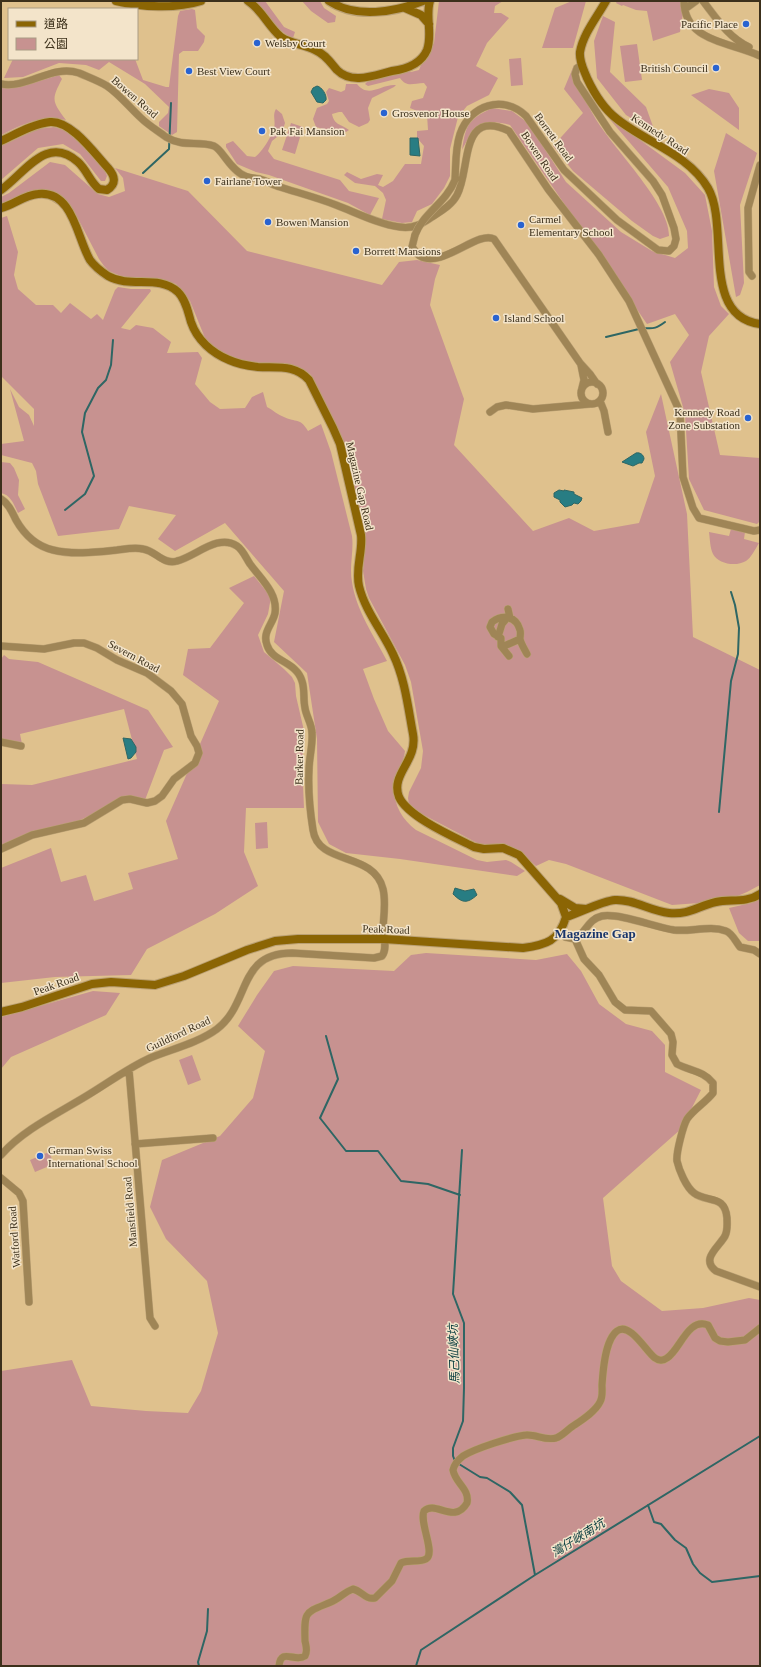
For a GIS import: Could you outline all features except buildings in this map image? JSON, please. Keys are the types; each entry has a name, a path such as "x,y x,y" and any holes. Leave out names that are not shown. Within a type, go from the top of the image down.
{"main road":[{"path":"116,1 130,4 182,5 201,1"},
{"path":"248,1 256,8 279,36 314,49 323,54 343,75 354,79 404,69 414,65 427,50 429,40 430,1"},
{"path":"330,1 340,7 353,11 368,12 405,8 423,1"},
{"name":"Kennedy Road","path":"606,1 582,45 580,56 582,65 592,88 610,112 624,124 682,161 695,172 705,184 710,193 715,210 718,235 719,270 726,298 733,309 742,318 751,323 760,324"},
{"path":"405,8 421,16 429,24"},
{"path":"1,141 44,123 61,123 72,130 108,168 113,175 114,180 113,186 107,190 99,189 76,161 64,154 52,152 41,156 1,190"},
{"name":"Magazine Gap Road","path":"1,208 12,205 33,195 45,194 54,197 67,208 90,259 104,273 122,282 159,282 175,290 181,296 186,305 198,337 221,356 236,362 253,366 292,369 302,374 309,380 333,428 342,452 361,535 358,573 360,590 393,654 405,687 414,741 410,758 399,777 398,790 400,797 406,806 416,815 474,846 484,849 503,848 516,853 525,861 535,875 554,895 561,904 566,917"},
{"path":"560,933 566,917 615,900 637,903 660,911 679,913 694,910 714,902 749,899 760,894"},
{"path":"554,895 566,904 575,908 589,910"},
{"name":"Peak Road","path":"1,1012 22,1007 92,984 111,982 155,985 184,976 247,950 275,942 298,938 384,939 523,948 544,944 560,933"}],"street":[{"path":"696,1 684,5 689,24 698,33 760,56"},
{"path":"703,1 729,34 739,42 760,51"},
{"name":"Borrett Road","path":"582,65 576,70 575,77 577,82 610,132 653,181 662,195 676,234 676,243 672,249 666,252 658,250 617,220 560,166 526,116 510,106 494,104 486,106 473,114 467,120 458,141 459,180 441,203 423,219 414,234 412,247 419,256 427,259 452,253 482,238 491,237 494,239 580,363 603,392 600,401"},
{"name":"Bowen Road","path":"1,84 20,84 62,71 77,73 108,86 143,120 171,139 181,144 214,146 218,148 232,168 245,176 260,179 336,204 374,220 400,227 422,224 450,204 458,194 459,180 466,168 468,144 472,137 480,129 488,126 499,126 509,131 548,189 599,255 629,301 680,412 682,477 693,508 699,518 754,531 760,530"},
{"path":"752,276 749,272 748,208 760,165"},
{"name":"Borrett Road","path":"580,363 584,380 582,392"},
{"path":"562,407 572,404 587,384 597,384"},
{"path":"582,392 584,401 590,404"},
{"path":"490,412 497,407 506,405 533,409 590,404 600,401 608,432"},
{"name":"Barker Road","path":"1,499 8,505 26,534 40,545 53,550 92,551 144,549 164,560 171,562 181,560 218,543 232,543 242,551 268,587 273,598 274,614 266,634 267,647 273,654 294,668 302,680 305,710 312,731 309,779 312,827 315,839 324,850 365,866 378,876 384,895 384,939"},
{"path":"509,615 496,619 490,624 494,634 502,640 502,647 509,656"},
{"path":"498,637 502,624 509,615"},
{"path":"509,615 521,631 520,639 527,654"},
{"path":"502,647 520,639"},
{"name":"Severn Road","path":"1,646 47,649 74,642 84,643 150,675 171,691 182,704 191,736 198,748 198,756 195,764 174,779 162,796 155,801 147,803 130,799 122,800 84,823 32,835 1,849"},
{"path":"1,742 21,746"},
{"path":"560,933 575,939 580,936 592,920 597,917 611,916 676,930 716,929 728,932 740,947 754,950 760,954"},
{"name":"Guildford Road","path":"1,1155 8,1147 27,1132 129,1070 149,1059 199,1039 216,1029 226,1021 233,1011 252,970 266,958 279,953 292,953 379,958 384,953 384,939"},
{"path":"575,939 584,959 599,975 615,1002 625,1010 646,1010 655,1015 671,1034 673,1042 671,1051 677,1064 696,1070 705,1075 713,1083 713,1093 686,1120 677,1153 677,1160 689,1188 700,1197 718,1201 725,1209 727,1214 728,1226 726,1234 710,1254 710,1266 716,1271 760,1287"},
{"name":"Mansfield Road","path":"129,1070 150,1318 155,1326"},
{"path":"135,1144 213,1138"},
{"name":"Watford Road","path":"1,1178 19,1193 22,1201 29,1302"},
{"path":"279,1666 280,1660 283,1657 287,1656 300,1659 306,1655 306,1621 311,1610 335,1600 351,1589 358,1590 367,1598 375,1598 392,1581 401,1563 410,1560 422,1560 428,1557 430,1553 423,1523 424,1511 426,1509 433,1508 455,1512 462,1509 467,1503 466,1493 455,1478 452,1470 454,1465 462,1457 480,1449 519,1436 529,1435 548,1439 558,1437 584,1419 598,1405 602,1398 602,1380 608,1342 618,1330 622,1328 628,1330 643,1343 654,1357 661,1360 669,1356 687,1332 698,1324 704,1323 708,1325 715,1338 720,1341 728,1342 747,1339 760,1328"}],"green space":[{"path":"253,1 265,1 284,27 295,32 293,38 276,26 264,10"},
{"path":"302,1 320,1 324,8 336,16 335,22 328,23 311,11"},
{"path":"439,1 503,1 495,6 494,13 501,13 509,18 487,43 476,66 498,78 489,95 467,106 458,117 450,149 450,176 444,188 432,204 417,211 412,222 402,223 382,219 386,200 383,193 375,186 355,183 344,175 347,172 361,179 377,174 383,175 378,185 383,187 393,181 405,164 421,164 424,146 417,138 417,131 428,130 427,115 410,108 412,101 423,98 427,87 424,83 405,83 400,78 368,86 365,84 402,70 411,72 419,70 423,60 434,43"},
{"path":"572,1 586,1 573,48 542,48 555,8"},
{"path":"617,1 685,1 680,32 653,41 647,11 622,6 616,3"},
{"path":"195,10 197,28 205,36 204,42 198,51 183,51 179,54 177,132 172,135 159,126 159,122 168,113 169,107 145,84 109,62 99,70 86,65 59,63 23,77 4,78 13,60 135,60 143,80 169,87 178,16 180,11"},
{"path":"603,16 615,22 610,72 646,107 655,132 626,115 597,78 594,41"},
{"path":"637,44 642,80 625,82 620,46"},
{"path":"521,58 523,85 511,86 509,59"},
{"path":"574,65 585,98 591,110 602,129 638,175 660,208 667,223 669,236 660,239 653,236 632,221 573,171 553,146 583,113 564,89"},
{"path":"59,75 62,79 56,92 55,100 58,109 66,120 40,120 25,124 1,135 1,86 23,86"},
{"path":"346,84 357,84 361,88 370,91 390,85 396,85 372,98 368,108 370,120 368,123 359,127 349,122 342,112 339,112 332,114 333,118 336,122 349,130 346,132 334,132 316,127 313,119 317,108 327,104 329,101 326,92 329,88 341,92 345,90"},
{"path":"709,89 729,93 739,108 739,130 691,95"},
{"path":"492,108 512,111 528,123 566,182 621,232 652,251 675,258 688,248 687,231 668,187 606,115 685,173 705,195 712,231 714,287 721,306 729,314 709,336 701,372 720,455 760,458 760,521 757,524 704,510 689,479 685,414 670,362 689,335 675,314 647,324 510,125 492,122 480,126 471,135 462,150 467,128 478,116"},
{"path":"276,109 282,114 285,123 282,133 272,141 268,151 274,159 340,180 349,191 379,198 370,215 348,203 269,175 256,172 237,164 226,147 226,144 233,141 247,156 255,157 258,155 264,148 273,131 274,114"},
{"path":"291,123 303,127 295,154 282,150"},
{"path":"54,127 67,131 84,147 105,171 107,176 105,181 101,181 80,154 63,144 38,148 1,180 1,146 38,129"},
{"path":"726,133 757,153 740,205 744,283 740,295 736,297 714,171"},
{"path":"50,162 65,165 98,194 109,197 125,191 123,178 115,168 188,191 247,251 382,285 399,262 417,260 440,265 435,279 430,305 464,399 454,445 533,531 569,518 594,531 639,523 655,476 646,432 661,394 687,514 693,637 760,670 760,885 726,901 672,905 566,864 549,860 536,866 517,850 501,845 481,845 420,813 409,805 409,792 421,768 423,751 411,682 405,665 369,598 366,589 363,571 365,543 332,418 314,380 310,374 302,369 225,359 205,338 190,301 176,284 161,279 123,277 109,271 99,259 74,211 61,197 44,190 34,191 1,205 1,197 9,193"},
{"path":"7,216 18,252 14,275 18,289 36,305 53,305 61,313 70,303 91,319 97,314 103,320 115,290 118,287 150,289 151,291 121,328 130,330 136,325 153,328 171,342 167,353 198,352 202,358 195,384 210,402 220,409 245,408 252,397 263,392 267,407 288,419 300,422 308,431 321,424 331,452 352,536 351,576 357,603 387,661 363,669 388,731 405,751 395,780 394,788 396,804 404,818 416,830 477,860 487,862 506,860 525,871 517,876 400,859 346,853 329,844 318,822 317,739 307,673 274,642 284,591 225,523 175,551 158,539 176,515 129,506 119,529 58,536 38,484 36,471 32,463 1,455 1,444 24,441 10,389 19,407 29,415 34,426 34,409 1,376 1,218"},
{"path":"1,462 10,463 19,480 18,495 25,509 18,513 10,498 1,493"},
{"path":"731,529 745,532 744,539 759,543 750,558 742,563 728,564 715,557 712,552 709,532 729,536"},
{"path":"254,576 271,597 268,614 258,635 264,652 292,677 295,683 296,696 305,735 302,762 304,808 246,808 244,852 258,886 215,914 147,949 131,975 55,977 1,983 1,868 51,848 61,882 86,875 94,901 133,889 128,873 178,859 166,821 219,701 183,675 188,649 210,648 244,603 229,588"},
{"path":"4,655 9,659 38,662 148,710 173,747 164,750 145,800 129,797 74,823 33,831 1,845 1,784 32,785 137,759 124,709 20,734 22,744 1,739 1,659"},
{"path":"267,822 268,848 256,849 255,823"},
{"path":"760,899 760,941 748,941 739,933 729,908 751,903"},
{"path":"426,953 536,960 567,954 581,971 599,1004 626,1024 652,1031 665,1045 665,1072 701,1090 681,1129 603,1198 612,1266 621,1281 662,1311 703,1308 749,1298 760,1300 760,1666 1,1666 1,1371 72,1360 91,1406 188,1413 201,1391 218,1333 207,1281 166,1239 150,1207 162,1160 220,1136 253,1098 265,1051 238,1026 274,971 293,966 394,971 411,955"},
{"path":"93,991 120,993 106,1015 11,1057 1,1069 1,1017"},
{"path":"192,1055 201,1080 188,1085 179,1060"},
{"path":"49,1152 54,1164 35,1172 30,1160"}],"water":[{"path":"317,86 326,96 326,100 323,103 317,102 311,92 313,88"},
{"path":"410,138 418,138 420,156 410,155"},
{"path":"636,453 643,455 644,459 642,463 633,466 622,462"},
{"path":"559,490 574,492 574,494 582,498 581,501 578,504 574,503 565,507 560,500 554,497 554,493"},
{"path":"123,738 131,739 136,747 136,752 131,758 128,759"},
{"path":"455,888 465,891 474,889 477,895 470,900 462,901 453,894"}],"waterway":[{"path":"143,173 169,149 171,103"},
{"path":"644,328 655,328 665,322"},
{"path":"606,337 639,329"},
{"path":"65,510 85,494 94,476 82,432 85,413 98,388 106,380 111,365 113,340"},
{"path":"719,812 731,681 738,654 739,628 731,592"},
{"path":"326,1036 338,1079 320,1118 346,1151 378,1151 401,1181 428,1184 460,1195"},
{"name":"馬己仙峽坑","path":"455,1461 453,1456 453,1448 463,1421 464,1388 464,1323 453,1294 462,1150"},
{"name":"灣仔峽南坑","path":"416,1666 421,1650 535,1575 760,1436"},
{"name":"馬己仙峽坑","path":"459,1464 480,1477 487,1478 510,1492 522,1505 535,1575"},
{"path":"648,1505 654,1522 661,1524 675,1540 686,1548 693,1564 700,1573 712,1582 760,1576"},
{"path":"199,1666 198,1662 207,1631 208,1609"}],"place":[{"name":"Pacific Place","path":"746,24"},
{"name":"Welsby Court","path":"257,43"},
{"name":"British Council","path":"716,68"},
{"name":"Best View Court","path":"189,71"},
{"name":"Grosvenor House","path":"384,113"},
{"name":"Pak Fai Mansion","path":"262,131"},
{"name":"Fairlane Tower","path":"207,181"},
{"name":"Bowen Mansion","path":"268,222"},
{"name":"Carmel Elementary School","path":"521,225"},
{"name":"Borrett Mansions","path":"356,251"},
{"name":"Island School","path":"496,318"},
{"name":"Kennedy Road Zone Substation","path":"748,418"},
{"name":"German Swiss International School","path":"40,1156"}],"district":[{"name":"Magazine Gap","path":"595,933"}]}
